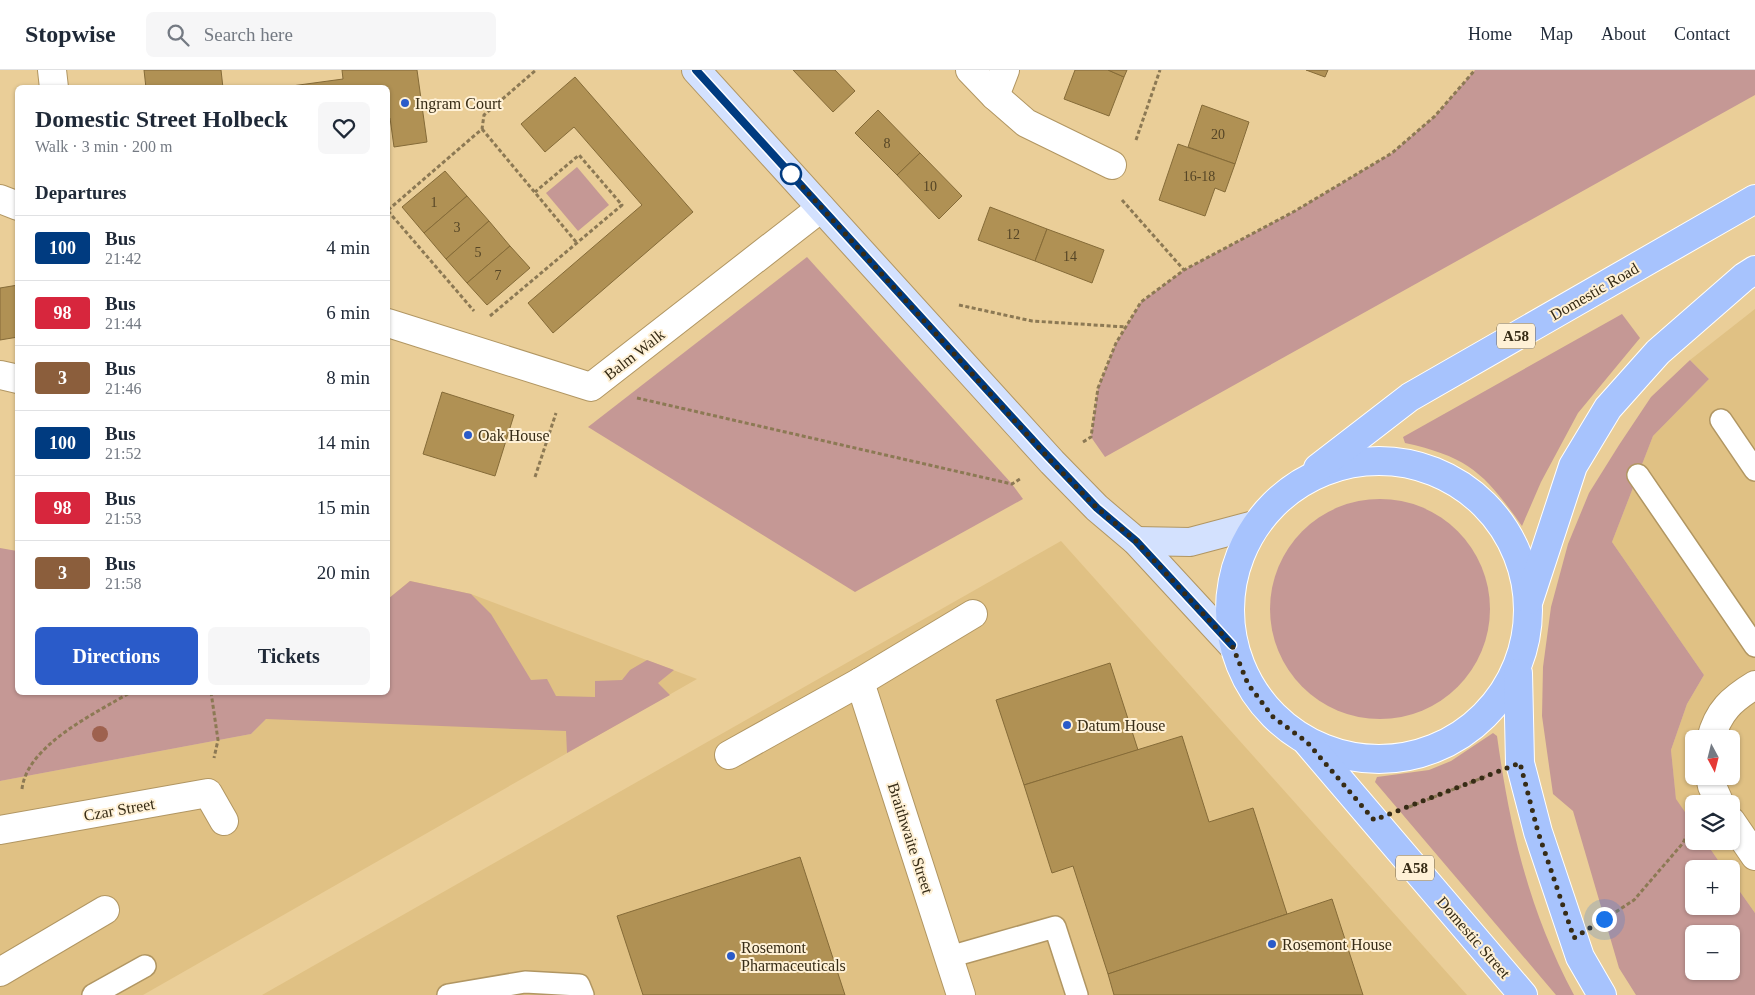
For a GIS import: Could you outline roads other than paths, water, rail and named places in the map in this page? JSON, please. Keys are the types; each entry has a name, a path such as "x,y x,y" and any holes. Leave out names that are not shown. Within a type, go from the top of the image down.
{"main road":[{"name":"Domestic Road","path":"1288,490 1410,397 1755,199"},
{"path":"1529,602 1573,466 1608,408 1658,352 1744,277 1755,270"},
{"name":"A58","path":"1374,460 1419,465 1461,484 1495,514 1518,553 1529,602 1524,651 1518,673 1472,727 1434,749 1392,759 1348,757 1307,742 1273,717 1248,684 1232,645 1228,604 1236,563 1254,525 1288,490 1329,468 1374,460"},
{"path":"1518,673 1520,763 1538,832 1580,957 1602,995"},
{"name":"Domestic Street","path":"1307,742 1524,995"}],"street":[{"path":"52,70 54,85"},
{"path":"696,70 1052,462 1097,508 1136,541 1232,645"},
{"path":"970,70 995,96 1026,123 1112,165"},
{"path":"995,96 1005,70"},
{"path":"0,199 15,205"},
{"name":"Balm Walk","path":"390,324 579,383 821,208"},
{"path":"0,375 15,378"},
{"path":"1136,541 1190,542 1254,525"},
{"path":"729,754 860,682 973,614"},
{"name":"Braithwaite Street","path":"860,682 962,995"},
{"path":"1713,730 1731,700 1755,684"},
{"name":"Czar Street","path":"9,828 208,793 224,821"},
{"path":"1740,834 1755,856"},
{"path":"0,972 105,910"}],"lane":[{"path":"1721,420 1755,470"},
{"path":"1638,475 1755,646"},
{"path":"949,957 1055,927 1077,995"},
{"path":"93,995 145,966"},
{"path":"448,995 525,982 579,985 583,995"}],"place":[{"name":"Ingram Court","path":"405,103"},
{"name":"Oak House","path":"468,435"},
{"name":"Datum House","path":"1067,725"},
{"name":"Rosemont House","path":"1272,944"},
{"name":"Rosemont Pharmaceuticals","path":"731,956"}]}
